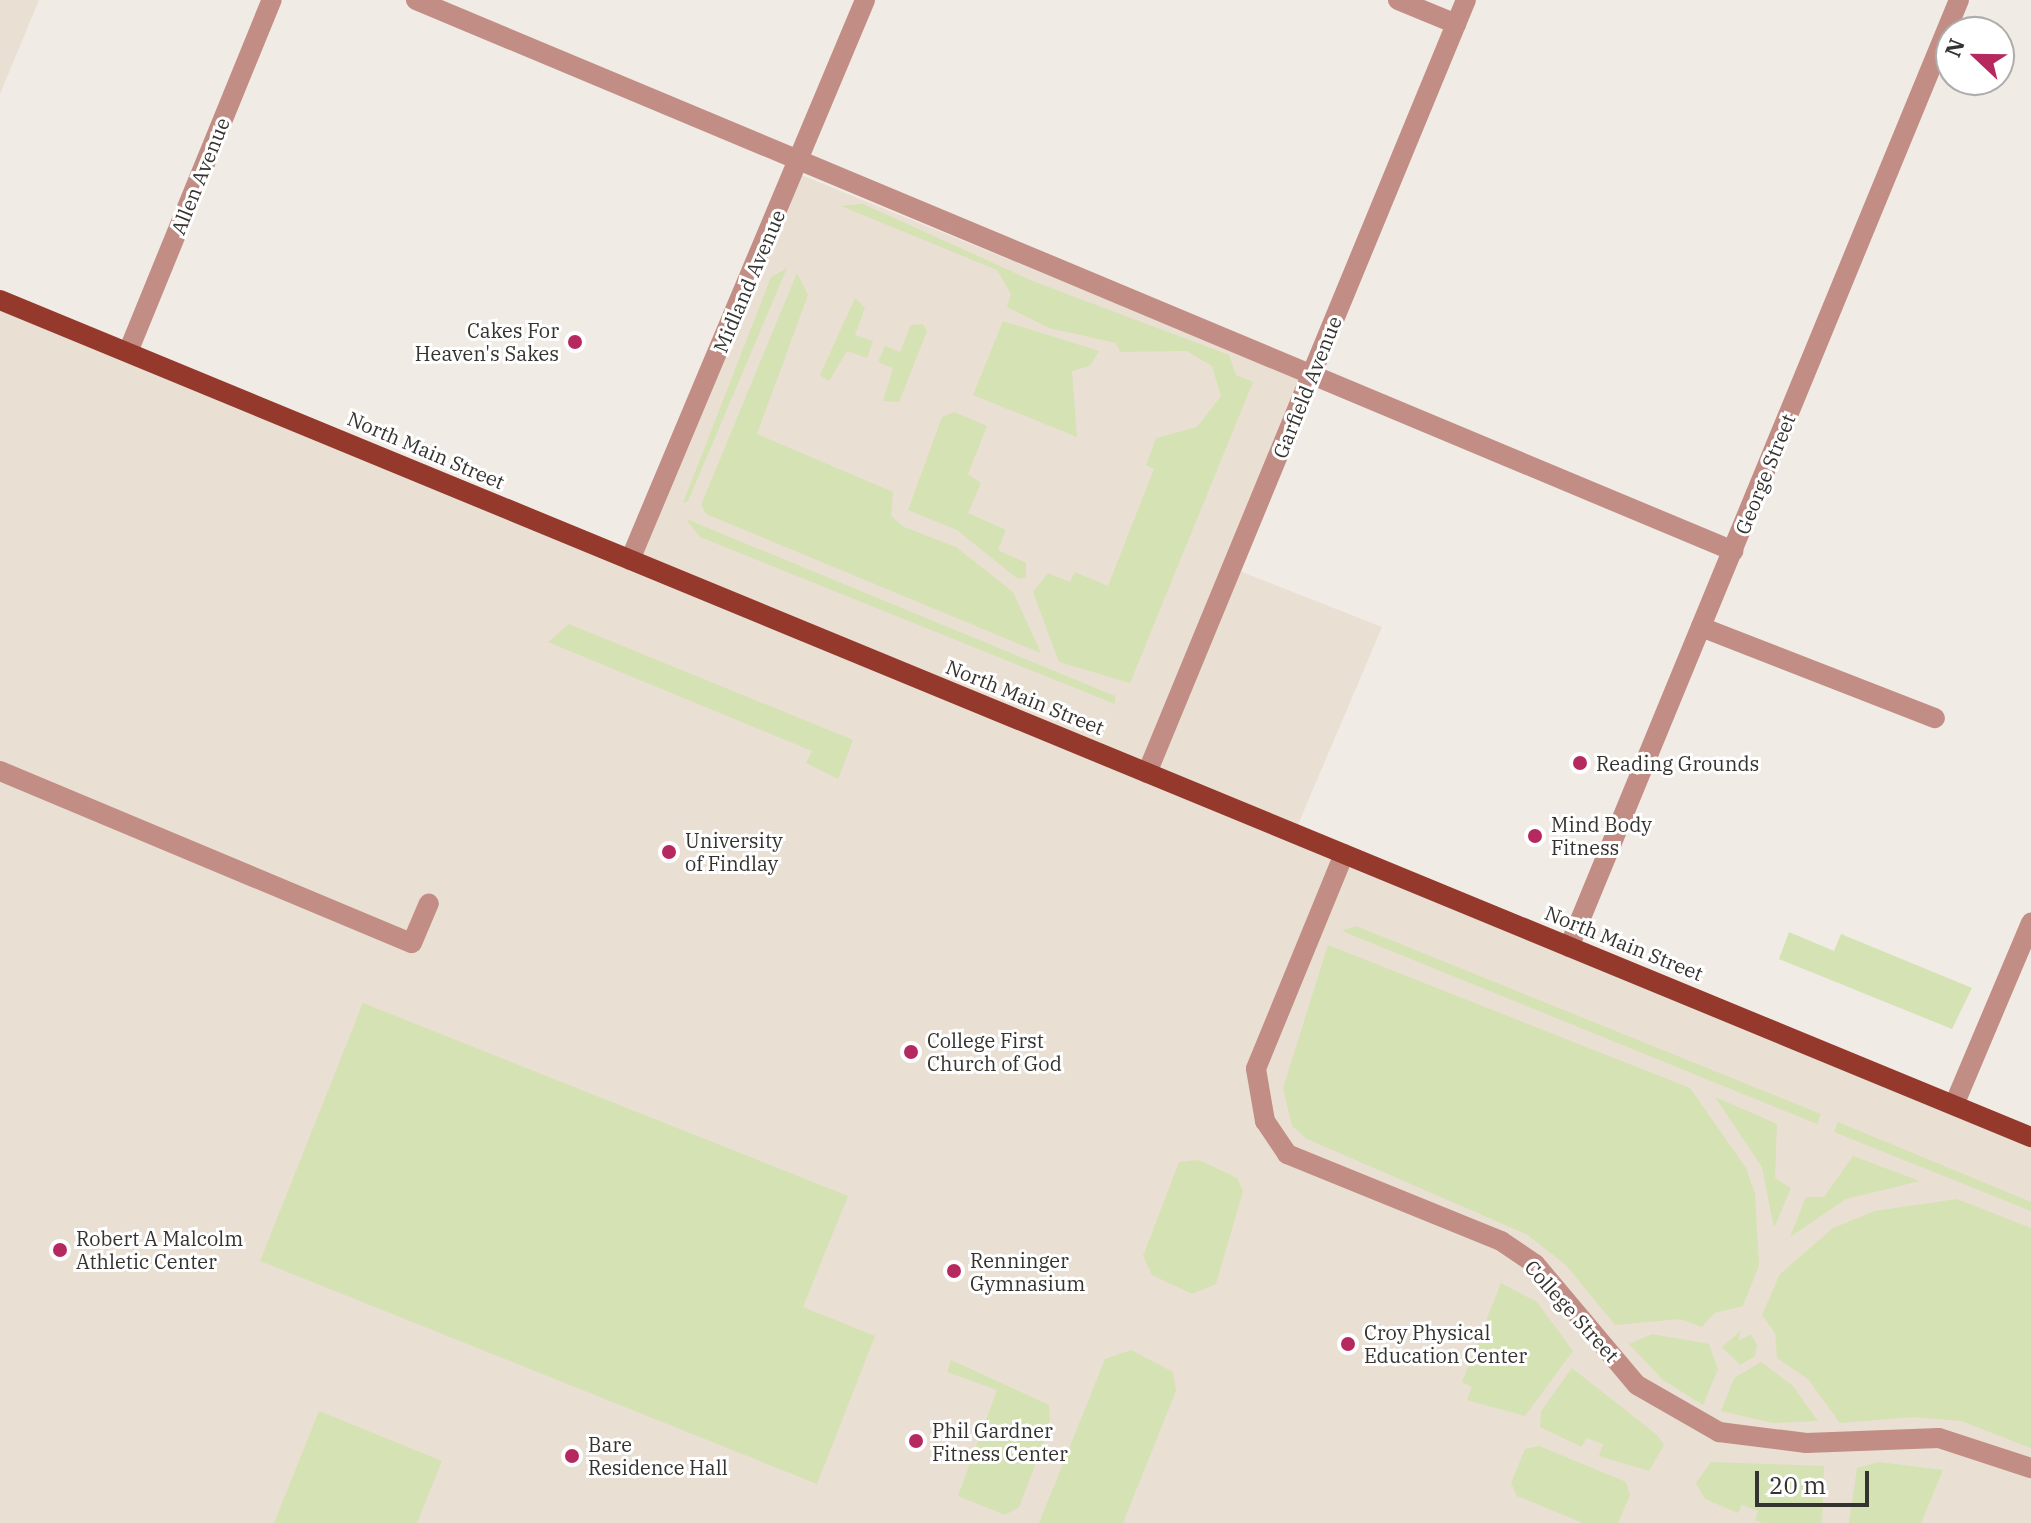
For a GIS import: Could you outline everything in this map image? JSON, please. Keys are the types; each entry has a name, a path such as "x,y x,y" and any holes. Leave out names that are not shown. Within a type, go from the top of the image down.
{"main road":[{"name":"North Main Street","path":"0,300 2031,1137"}],"street":[{"name":"Allen Avenue","path":"128,352 272,0"},
{"path":"416,0 1314,370 1733,551"},
{"name":"Midland Avenue","path":"630,560 865,0"},
{"path":"1398,0 1456,24"},
{"name":"Garfield Avenue","path":"1147,773 1466,0"},
{"name":"George Street","path":"1569,947 1959,0"},
{"path":"1701,627 1935,718"},
{"path":"0,771 412,943 429,903"},
{"name":"College Street","path":"1344,854 1256,1069 1265,1121 1287,1154 1501,1241 1535,1264 1637,1385 1719,1432 1806,1443 1939,1438 2031,1468"},
{"path":"1954,1105 2031,923"}],"shaded area":[{"path":"0,0 39,0 0,94"},
{"name":"University of Findlay","path":"794,172 1309,382 1232,568 1382,627 1294,834 2031,1138 2031,1523 0,1523 0,301 629,560"}],"green space":[{"path":"863,204 1035,282 1229,355 1236,375 1253,382 1130,683 1059,662 1033,592 1048,573 1070,582 1075,572 1108,586 1154,469 1146,465 1156,438 1197,427 1221,396 1212,366 1187,351 1120,352 1116,343 1049,328 1007,307 1011,294 997,270 841,206"},
{"path":"787,268 688,501 683,503 771,277"},
{"path":"797,273 808,295 757,434 893,492 891,516 904,527 956,547 1013,592 1041,653 706,514 701,505"},
{"path":"855,298 865,308 855,335 873,341 867,358 847,351 829,381 820,375"},
{"path":"1003,321 1099,351 1090,366 1072,371 1077,437 973,395"},
{"path":"923,324 927,331 899,402 883,401 893,368 878,362 885,346 900,352 911,325"},
{"path":"954,412 987,426 968,474 981,483 968,513 1006,530 998,550 1026,563 1026,577 1018,579 957,530 908,510 942,417"},
{"path":"686,519 1115,696 1115,704 700,537"},
{"path":"569,624 853,740 838,779 806,763 812,751 548,642"},
{"path":"1356,926 1821,1114 1817,1124 1342,931"},
{"path":"1789,932 1834,951 1841,934 1972,988 1952,1029 1779,959"},
{"path":"1328,945 1690,1088 1746,1168 1755,1194 1759,1265 1743,1306 1714,1313 1702,1327 1680,1319 1615,1325 1566,1265 1526,1234 1307,1139 1292,1126 1283,1088"},
{"path":"363,1003 848,1196 803,1307 875,1336 817,1484 260,1261"},
{"path":"1715,1097 1777,1124 1775,1178 1791,1188 1774,1228 1762,1167"},
{"path":"1838,1122 2031,1202 2031,1211 1834,1132"},
{"path":"1853,1156 1920,1181 1846,1199 1790,1237 1806,1197 1824,1197"},
{"path":"1199,1160 1237,1178 1243,1191 1216,1284 1192,1294 1152,1275 1143,1256 1179,1162"},
{"path":"1957,1199 2031,1228 2031,1448 1961,1421 1914,1417 1840,1423 1808,1379 1777,1358 1775,1333 1762,1315 1780,1274 1833,1228 1875,1211"},
{"path":"1501,1283 1537,1302 1573,1351 1525,1416 1467,1400 1472,1387 1462,1382"},
{"path":"1741,1330 1738,1341 1751,1334 1757,1345 1755,1356 1740,1365 1722,1347"},
{"path":"1652,1334 1709,1344 1718,1369 1703,1405 1663,1380 1629,1344"},
{"path":"1131,1350 1173,1372 1176,1391 1123,1523 1039,1523 1105,1359"},
{"path":"951,1360 1049,1405 1050,1426 1019,1507 1005,1515 958,1496 997,1390 947,1372"},
{"path":"1761,1362 1792,1385 1818,1421 1773,1423 1721,1411 1734,1378"},
{"path":"1572,1368 1657,1435 1664,1445 1649,1471 1599,1456 1603,1444 1586,1438 1582,1447 1540,1427 1541,1411"},
{"path":"319,1411 442,1461 417,1523 274,1523"},
{"path":"1539,1446 1626,1482 1630,1495 1618,1523 1583,1523 1517,1496 1511,1483 1525,1449"},
{"path":"1711,1462 1824,1466 1822,1523 1763,1523 1755,1520 1758,1511 1742,1505 1738,1513 1705,1499 1696,1483"},
{"path":"1879,1462 1943,1470 1921,1523 1849,1523 1857,1468"}],"place":[{"name":"Cakes For Heaven's Sakes","path":"575,342"},
{"name":"Reading Grounds","path":"1580,763"},
{"name":"Mind Body Fitness","path":"1535,836"},
{"name":"University of Findlay","path":"669,852"},
{"name":"College First Church of God","path":"911,1052"},
{"name":"Robert A Malcolm Athletic Center","path":"60,1250"},
{"name":"Renninger Gymnasium","path":"954,1271"},
{"name":"Croy Physical Education Center","path":"1348,1344"},
{"name":"Phil Gardner Fitness Center","path":"916,1441"},
{"name":"Bare Residence Hall","path":"572,1456"}]}
